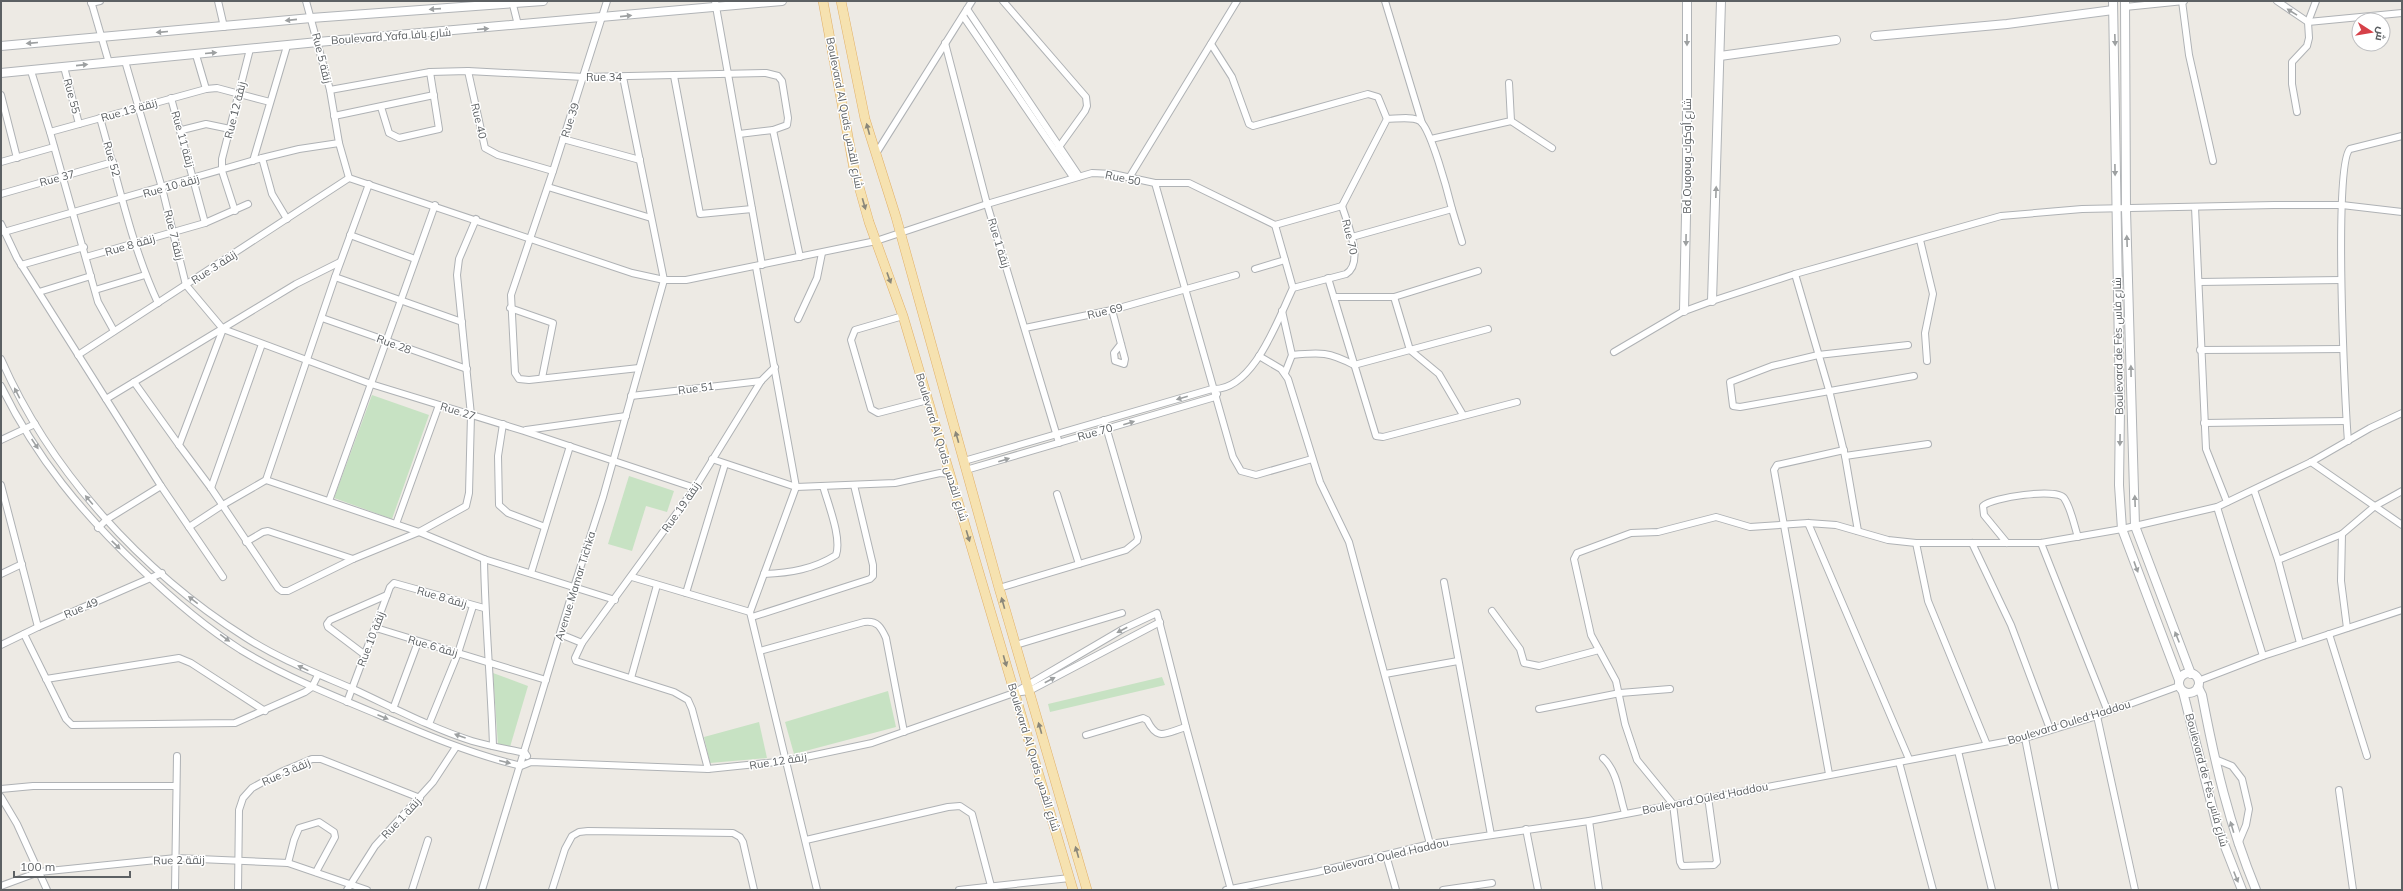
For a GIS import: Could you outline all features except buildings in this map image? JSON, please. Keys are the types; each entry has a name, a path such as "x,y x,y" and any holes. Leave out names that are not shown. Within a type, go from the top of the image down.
{"main road":[{"name":"Boulevard Al Quds شارع القدس","path":"823,1 854,169 876,241 903,316 928,400 945,471 1014,692 1073,890"},
{"name":"Boulevard Al Quds شارع القدس","path":"841,1 865,118 900,233 999,588 1087,890"}],"street":[{"path":"100,1 91,2 109,63"},
{"path":"218,1 224,27"},
{"name":"Rue 5 زنقة","path":"306,1 330,90 339,143 349,178"},
{"path":"1,46 311,18 512,2 543,1"},
{"name":"Rue 39","path":"542,378 524,380 516,376 510,308 514,283 531,238 564,139 603,18 607,1"},
{"name":"Boulevard Yafa شارع يافا","path":"1,73 318,42 603,18 716,4 782,1"},
{"path":"876,152 972,1"},
{"path":"1003,1 1086,97 1087,106 1085,111 1059,147"},
{"path":"1130,178 1237,1"},
{"path":"1385,1 1422,123 1431,139 1462,242"},
{"name":"Bd Ougoug شارع أوكوك","path":"1684,312 1688,168 1687,1"},
{"path":"1712,301 1721,1"},
{"name":"Boulevard de Fès شارع فاس","path":"2113,1 2115,210 2120,394 2119,485 2122,529 2181,686 2215,820 2242,890"},
{"path":"2125,4 2183,1 2189,56 2213,161"},
{"path":"2277,1 2308,22 2402,13"},
{"path":"2297,112 2291,72 2295,57 2307,46 2309,38 2308,22 2316,1"},
{"path":"512,2 518,25"},
{"path":"716,4 752,209 774,367 796,487 764,574 751,615 788,761 817,890"},
{"name":"Boulevard de Fès شارع فاس","path":"2125,4 2126,210 2135,526 2191,674"},
{"path":"967,9 1059,147 1076,177"},
{"path":"1875,36 2007,24 2114,10"},
{"path":"963,16 1076,177"},
{"path":"1720,56 1836,40"},
{"name":"Rue 1 زنقة","path":"945,43 988,204 1059,443"},
{"path":"1211,44 1232,77 1249,124 1253,126 1368,94 1378,97 1386,119 1342,206 1275,225 1293,288 1259,356 1242,380 1220,390 1215,397"},
{"path":"254,161 287,46"},
{"name":"Rue 12 زنقة","path":"222,170 230,130 250,49"},
{"path":"196,55 206,89"},
{"name":"Rue 7 زنقة","path":"125,61 137,107 162,188 186,285 223,329"},
{"name":"Rue 55","path":"64,67 79,124"},
{"path":"31,71 64,177 98,302 114,331"},
{"name":"Rue 34","path":"330,90 430,72 468,71 584,77 766,73 778,76 782,81 788,118 786,126 774,130"},
{"name":"Rue 40","path":"468,71 485,148 498,155 553,171"},
{"path":"381,107 392,136 399,138 436,130 440,126 430,72"},
{"path":"674,76 700,214 752,209"},
{"path":"623,77 664,280"},
{"path":"1509,83 1511,121"},
{"name":"Rue 13 زنقة","path":"50,132 206,89 217,88 270,102"},
{"path":"1,95 17,158"},
{"path":"334,116 434,95"},
{"name":"Rue 11 زنقة","path":"171,98 182,130 205,223"},
{"name":"Rue 52","path":"100,118 136,243"},
{"path":"1386,119 1414,119 1422,123"},
{"path":"1431,139 1511,121 1552,148"},
{"path":"182,130 206,124 230,130"},
{"path":"739,134 774,130 800,257"},
{"path":"2348,441 2341,280 2342,205 2347,151 2373,142 2402,136"},
{"path":"564,139 640,160"},
{"name":"Rue 10 زنقة","path":"4,232 194,179 262,158 299,149 339,143"},
{"path":"1,162 54,146"},
{"path":"262,158 272,194 287,219"},
{"name":"Rue 37","path":"1,194 113,162"},
{"path":"222,170 235,211"},
{"name":"Rue 50","path":"349,178 435,205 626,270 664,280 686,280 876,241 1076,177 1103,173 1155,184 1180,183 1197,186 1275,225"},
{"name":"Rue 3 زنقة","path":"78,355 349,178"},
{"path":"189,527 221,506 266,480 305,361 322,318 340,262 369,184"},
{"path":"1155,184 1212,389 1233,457 1241,471 1256,475 1312,459"},
{"path":"548,186 651,218"},
{"name":"Rue 8 زنقة","path":"86,257 205,223 248,204"},
{"path":"329,501 371,384 388,342 415,259 435,205"},
{"path":"1614,352 1684,312 1712,301 1795,274 2001,216 2082,210 2342,205 2402,212"},
{"name":"Rue 70","path":"1293,288 1346,274 1353,268 1355,259 1352,237 1342,206"},
{"path":"2195,207 2199,282 2200,350 2206,449 2227,502"},
{"path":"1352,237 1452,209"},
{"path":"134,382 211,488 221,506 282,592 288,591 352,559 419,532 466,506 468,493 471,415 457,267 476,219"},
{"path":"1,224 21,265 161,486 223,576"},
{"path":"350,235 415,259"},
{"path":"1920,240 1933,294 1925,333 1927,361"},
{"path":"136,243 145,275 158,303"},
{"path":"21,265 84,247"},
{"path":"798,319 817,278 822,253"},
{"path":"1255,269 1285,260"},
{"path":"106,398 296,284 340,262"},
{"path":"1334,297 1394,297 1478,271"},
{"name":"Rue 69","path":"1025,328 1112,310 1236,274"},
{"path":"1795,274 1829,390 1844,453 1858,531"},
{"path":"95,290 145,275"},
{"path":"39,292 91,276"},
{"path":"335,277 462,322"},
{"path":"1328,278 1376,436 1383,437 1517,402"},
{"name":"Avenue Mamar Tichka","path":"482,890 614,460 664,280"},
{"path":"2199,282 2341,280"},
{"path":"1394,297 1410,350 1439,374 1463,415"},
{"path":"510,308 553,323 542,378 639,368"},
{"path":"1112,310 1121,344"},
{"path":"1282,311 1292,356 1285,373"},
{"path":"903,316 855,330 852,335 851,340 871,410 878,413 928,400"},
{"name":"Rue 28","path":"322,318 467,369"},
{"path":"179,445 223,329"},
{"name":"Rue 27","path":"223,329 305,361 371,384 503,424 695,488"},
{"path":"1292,356 1316,352 1334,355 1354,366 1488,329"},
{"path":"211,488 262,344"},
{"path":"1908,345 1818,355 1772,366 1732,380 1729,386 1732,405 1740,407 1914,376"},
{"path":"2200,350 2343,349"},
{"path":"1259,356 1285,373 1320,482 1349,542 1430,844"},
{"path":"1,360 17,394 73,481 106,520 191,599 246,638 318,675 429,724 493,746 525,753 531,762"},
{"name":"Rue 19 زنقة","path":"631,678 576,661 575,658 582,643 632,577 695,488 761,380 774,367"},
{"name":"Rue 51","path":"631,396 761,380"},
{"path":"1,386 24,428 62,484 98,528 168,595 240,649 312,687 347,702 456,747 521,766"},
{"name":"Rue 70","path":"964,461 1212,389 1220,390"},
{"name":"Rue 70","path":"966,470 1215,397"},
{"path":"396,524 439,405"},
{"path":"1708,797 1718,859 1714,865 1682,866 1680,862 1672,804 1637,760 1626,724 1616,681 1591,635 1574,559 1577,553 1631,533 1658,532 1716,517 1750,527 1808,523 1836,525 1888,540 1916,543 2040,543 2078,537 2122,529 2217,507 2311,462 2402,413"},
{"path":"524,431 626,416"},
{"path":"999,588 1126,550 1137,542 1138,537 1104,420"},
{"path":"2204,423 2346,421"},
{"path":"1,440 35,424"},
{"path":"503,424 498,456 499,505 508,513 545,527"},
{"path":"1829,774 1797,590 1782,524 1775,466 1844,453 1928,444"},
{"path":"530,574 570,446"},
{"path":"712,459 796,487 895,483 945,471"},
{"path":"2311,462 2402,525"},
{"path":"686,593 725,464"},
{"path":"266,480 419,532 484,559 615,600"},
{"path":"1,485 4,507 22,564 38,627"},
{"path":"632,577 751,615 870,579 873,576 873,565 854,485"},
{"path":"98,528 106,520 161,486"},
{"path":"764,574 785,573 807,569 836,555 838,543 824,486"},
{"path":"2254,490 2278,560 2300,643"},
{"path":"2278,560 2342,534 2375,506 2402,491"},
{"path":"1057,494 1079,564"},
{"path":"2007,543 1984,515 1983,506 2001,498 2043,494 2058,494 2064,498 2078,537"},
{"path":"2217,507 2263,656"},
{"path":"1808,523 1909,759"},
{"path":"246,542 263,532 268,531 352,559"},
{"path":"2342,534 2341,581 2347,628"},
{"path":"1916,543 1928,601 1987,745"},
{"path":"1972,543 2012,625 2050,729"},
{"path":"2040,543 2108,712"},
{"path":"484,559 484,608 490,663 493,746"},
{"path":"1,574 22,564"},
{"name":"Rue 49","path":"1,645 38,627 162,573"},
{"name":"Rue 10 زنقة","path":"347,702 376,628 387,595 392,584 396,582 400,584"},
{"path":"1444,582 1491,835"},
{"name":"Rue 8 زنقة","path":"400,584 484,608"},
{"path":"657,585 631,678 674,692 688,700 700,734 708,770"},
{"path":"365,655 328,627 327,624 330,620 387,595"},
{"path":"429,724 458,653 473,606"},
{"path":"2198,684 2191,674 2184,675 2181,686 2192,693 2198,684 2263,656 2402,610"},
{"path":"1492,611 1520,649 1524,664 1539,666 1599,650"},
{"path":"1016,645 1122,613"},
{"path":"1028,687 1124,629 1157,613 1229,890"},
{"path":"760,651 864,622 876,623 886,638 904,732"},
{"path":"1028,687 1160,622"},
{"name":"Rue 6 زنقة","path":"376,628 546,680"},
{"path":"24,634 66,719 72,725 230,723 244,720 265,711 312,687 318,675"},
{"path":"560,634 582,643"},
{"path":"2329,634 2367,756"},
{"path":"393,709 418,642"},
{"path":"46,679 179,658 191,663 265,711"},
{"path":"1384,674 1458,660"},
{"name":"Boulevard de Fès شارع فاس","path":"2198,684 2202,695 2226,806 2238,845 2256,890"},
{"name":"Boulevard Ouled Haddou","path":"1229,890 1317,872 1430,844 1588,821 1829,774 2025,738 2050,729 2097,716 2181,686"},
{"name":"Rue 12 زنقة","path":"521,766 531,762 708,770 788,761 872,743 1028,687"},
{"path":"1539,709 1620,693 1670,689"},
{"path":"2097,716 2135,890"},
{"path":"1086,735 1143,718 1147,720 1153,732 1158,734 1186,727"},
{"path":"2025,738 2055,890"},
{"name":"Rue 1 زنقة","path":"349,887 379,841 420,798 440,774 456,747"},
{"path":"1958,751 1992,890"},
{"path":"175,890 177,756"},
{"path":"1603,758 1610,764 1615,776 1625,813"},
{"path":"2215,759 2232,766 2242,779 2249,809 2246,825 2238,845"},
{"name":"Rue 3 زنقة","path":"238,890 239,810 245,794 266,780 312,760 326,760 420,798"},
{"path":"1898,762 1933,890"},
{"path":"1,789 33,786 176,786"},
{"path":"2339,790 2353,890"},
{"path":"1,797 40,872 47,890"},
{"path":"806,840 948,807 960,806 972,814 991,886"},
{"path":"1588,821 1600,890"},
{"path":"288,863 299,828 319,822 334,832 335,837 316,872"},
{"path":"1526,829 1538,890"},
{"path":"552,890 569,842 579,832 588,831 733,833 740,837 743,842 754,890"},
{"path":"412,890 428,840"},
{"path":"1386,855 1396,890"},
{"name":"Rue 2 زنقة","path":"1,886 40,872 176,858 288,863 316,872 349,887 367,890"},
{"path":"959,890 1070,878"},
{"path":"1443,890 1492,883"}],"green space":[{"path":"372,395 429,415 392,519 334,498"},
{"path":"629,476 674,491 667,512 646,506 632,551 608,544"},
{"path":"493,673 528,686 510,747 498,745"},
{"path":"1162,677 1165,685 1050,712 1048,704"},
{"path":"888,691 896,727 794,754 785,722"},
{"path":"759,722 767,758 710,763 704,737"}]}
